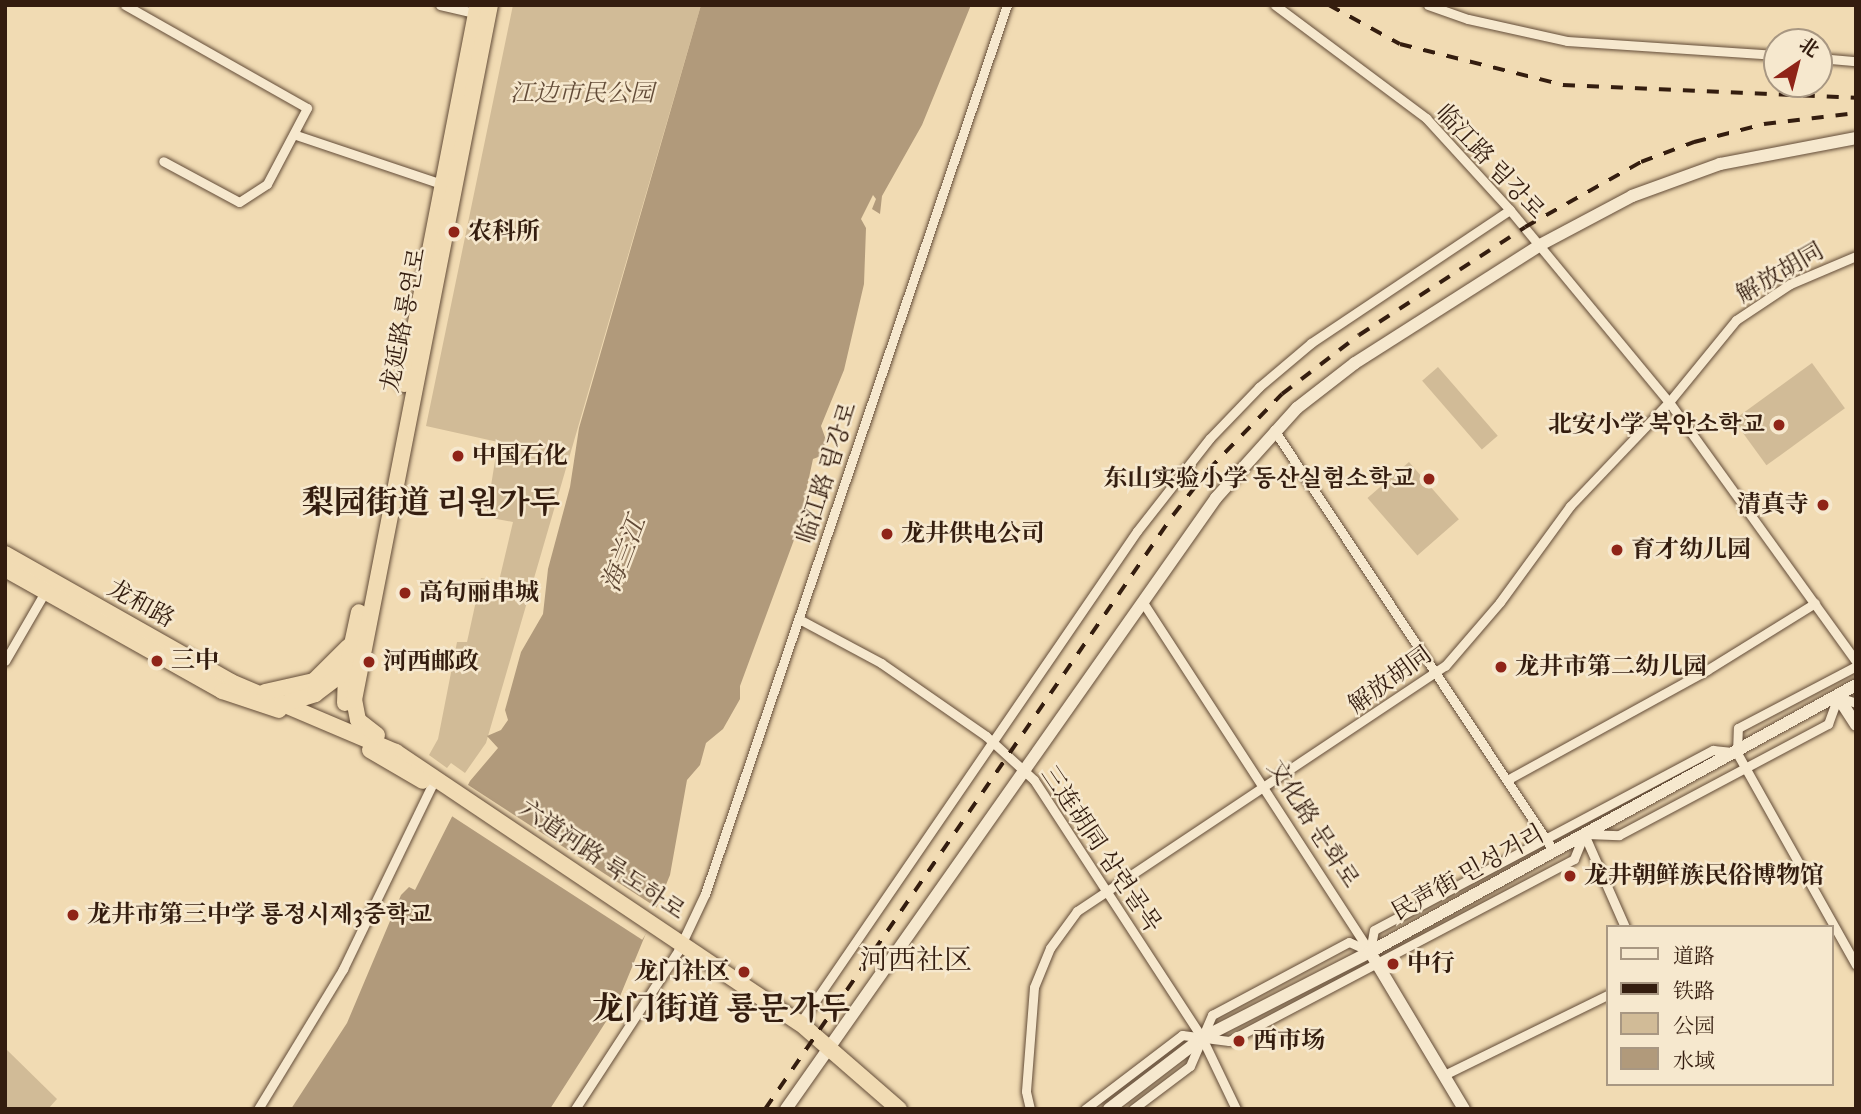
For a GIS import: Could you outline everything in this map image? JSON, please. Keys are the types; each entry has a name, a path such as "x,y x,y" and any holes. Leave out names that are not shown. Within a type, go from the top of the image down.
{"highway":[{"name":"龙延路 룡연로","path":"396,752 355,714 358,641 442,184 483,10"},
{"name":"龙延路 룡연로","path":"351,731 345,712 346,672 358,641 483,10"},
{"name":"龙和路","path":"5,554 255,697"},
{"name":"龙和路","path":"5,569 216,688 255,697"},
{"name":"龙延路 룡연로","path":"255,697 314,681 358,641"},
{"name":"龙延路 룡연로","path":"255,697 286,703 315,694 346,672"},
{"name":"六道河路 륙도하로","path":"255,697 365,747 439,785"},
{"name":"六道河路 륙도하로","path":"286,703 396,752 439,785 665,934 899,1109"},
{"path":"351,731 365,747"},
{"name":"六道河路 륙도하로","path":"681,946 800,1023 882,1109"}],"street":[{"path":"125,5 300,100 308,111 264,188 239,202 163,161"},
{"path":"440,5 483,10"},
{"name":"临江路 림강로","path":"575,1109 681,946 715,869 1007,5"},
{"name":"临江路 림강로","path":"1275,5 1426,118 1510,210 1670,402 1856,664"},
{"path":"1428,5 1494,26 1567,41 1763,54"},
{"path":"1833,59 1856,61"},
{"path":"296,135 442,184"},
{"path":"786,1109 1216,498 1274,430 1355,363 1540,245 1632,196 1688,174 1791,146 1856,138"},
{"path":"800,1023 1161,497 1234,411 1340,322 1510,210"},
{"name":"解放胡同","path":"1030,1109 1027,1073 1040,967 1064,926 1108,888 1267,789 1437,673 1500,602 1570,506 1670,402 1737,320 1790,284 1856,256"},
{"path":"1274,430 1550,844 1713,750 1737,753"},
{"path":"5,661 45,592"},
{"name":"文化路 문화로","path":"1142,601 1374,957 1464,1109"},
{"path":"1507,780 1716,665 1815,603"},
{"name":"三连胡同 삼련골목","path":"799,619 881,663 986,736 992,745 1025,771 1108,888 1202,1038 1236,1109"},
{"path":"1856,664 1738,729 1737,753 1856,965"},
{"name":"民声街 민성거리","path":"1109,1109 1202,1038 1374,957 1550,844 1584,834 1737,753 1856,685"},
{"path":"1838,696 1856,702"},
{"path":"1838,696 1856,726"},
{"path":"1584,834 1619,835 1828,724 1838,696"},
{"path":"258,1109 343,969 439,785"},
{"path":"1584,834 1624,925"},
{"path":"1374,957 1574,859 1584,834"},
{"path":"1444,1076 1605,996"},
{"path":"1085,1109 1182,1034 1202,1038 1190,1066 1133,1109"}],"green space":[{"name":"江边市民公园","path":"513,5 701,5 486,743 465,773 451,763 447,768 429,755 438,739 457,642 467,642 481,578 499,581 513,522 486,517 498,442 426,426"},
{"path":"1812,363 1845,408 1766,465 1734,420"},
{"path":"1438,367 1498,436 1482,449 1422,381"},
{"path":"1409,462 1459,519 1417,555 1367,498"},
{"path":"5,1048 57,1099 48,1109 5,1109"}],"water":[{"name":"海兰江","path":"701,5 971,5 922,125 882,196 880,214 872,209 876,199 873,195 861,219 866,228 864,284 844,370 821,426 826,440 821,456 813,459 798,529 740,686 740,699 723,729 706,743 700,765 687,780 670,875 616,1006 550,1109 291,1109 347,1023 401,895 409,887 415,890 470,781 498,748 487,736 501,730 508,720 505,710 521,652 543,614 548,569 570,487 579,428"}],"pier":[{"path":"465,783 661,910 642,940 446,812"}],"railway":[{"path":"1329,5 1400,44 1563,85 1856,98"},
{"path":"765,1109 1173,515 1208,470 1282,394 1359,335 1525,227 1641,162 1694,142 1764,124 1856,113"}],"place":[{"name":"农科所","path":"454,232"},
{"name":"北安小学 북안소학교","path":"1779,425"},
{"name":"中国石化","path":"458,456"},
{"name":"东山实验小学 동산실험소학교","path":"1429,479"},
{"name":"清真寺","path":"1823,505"},
{"name":"龙井供电公司","path":"887,534"},
{"name":"育才幼儿园","path":"1617,550"},
{"name":"高句丽串城","path":"405,593"},
{"name":"三中","path":"157,661"},
{"name":"河西邮政","path":"369,662"},
{"name":"龙井市第二幼儿园","path":"1501,667"},
{"name":"龙井朝鲜族民俗博物馆","path":"1570,876"},
{"name":"龙井市第三中学 룡정시제3중학교","path":"73,915"},
{"name":"中行","path":"1393,964"},
{"name":"龙门社区","path":"744,972"},
{"name":"西市场","path":"1239,1041"}],"district":[{"name":"梨园街道 리원가두","path":"431,503"},
{"name":"河西社区","path":"916,960"},
{"name":"龙门街道 룡문가두","path":"721,1009"}]}
